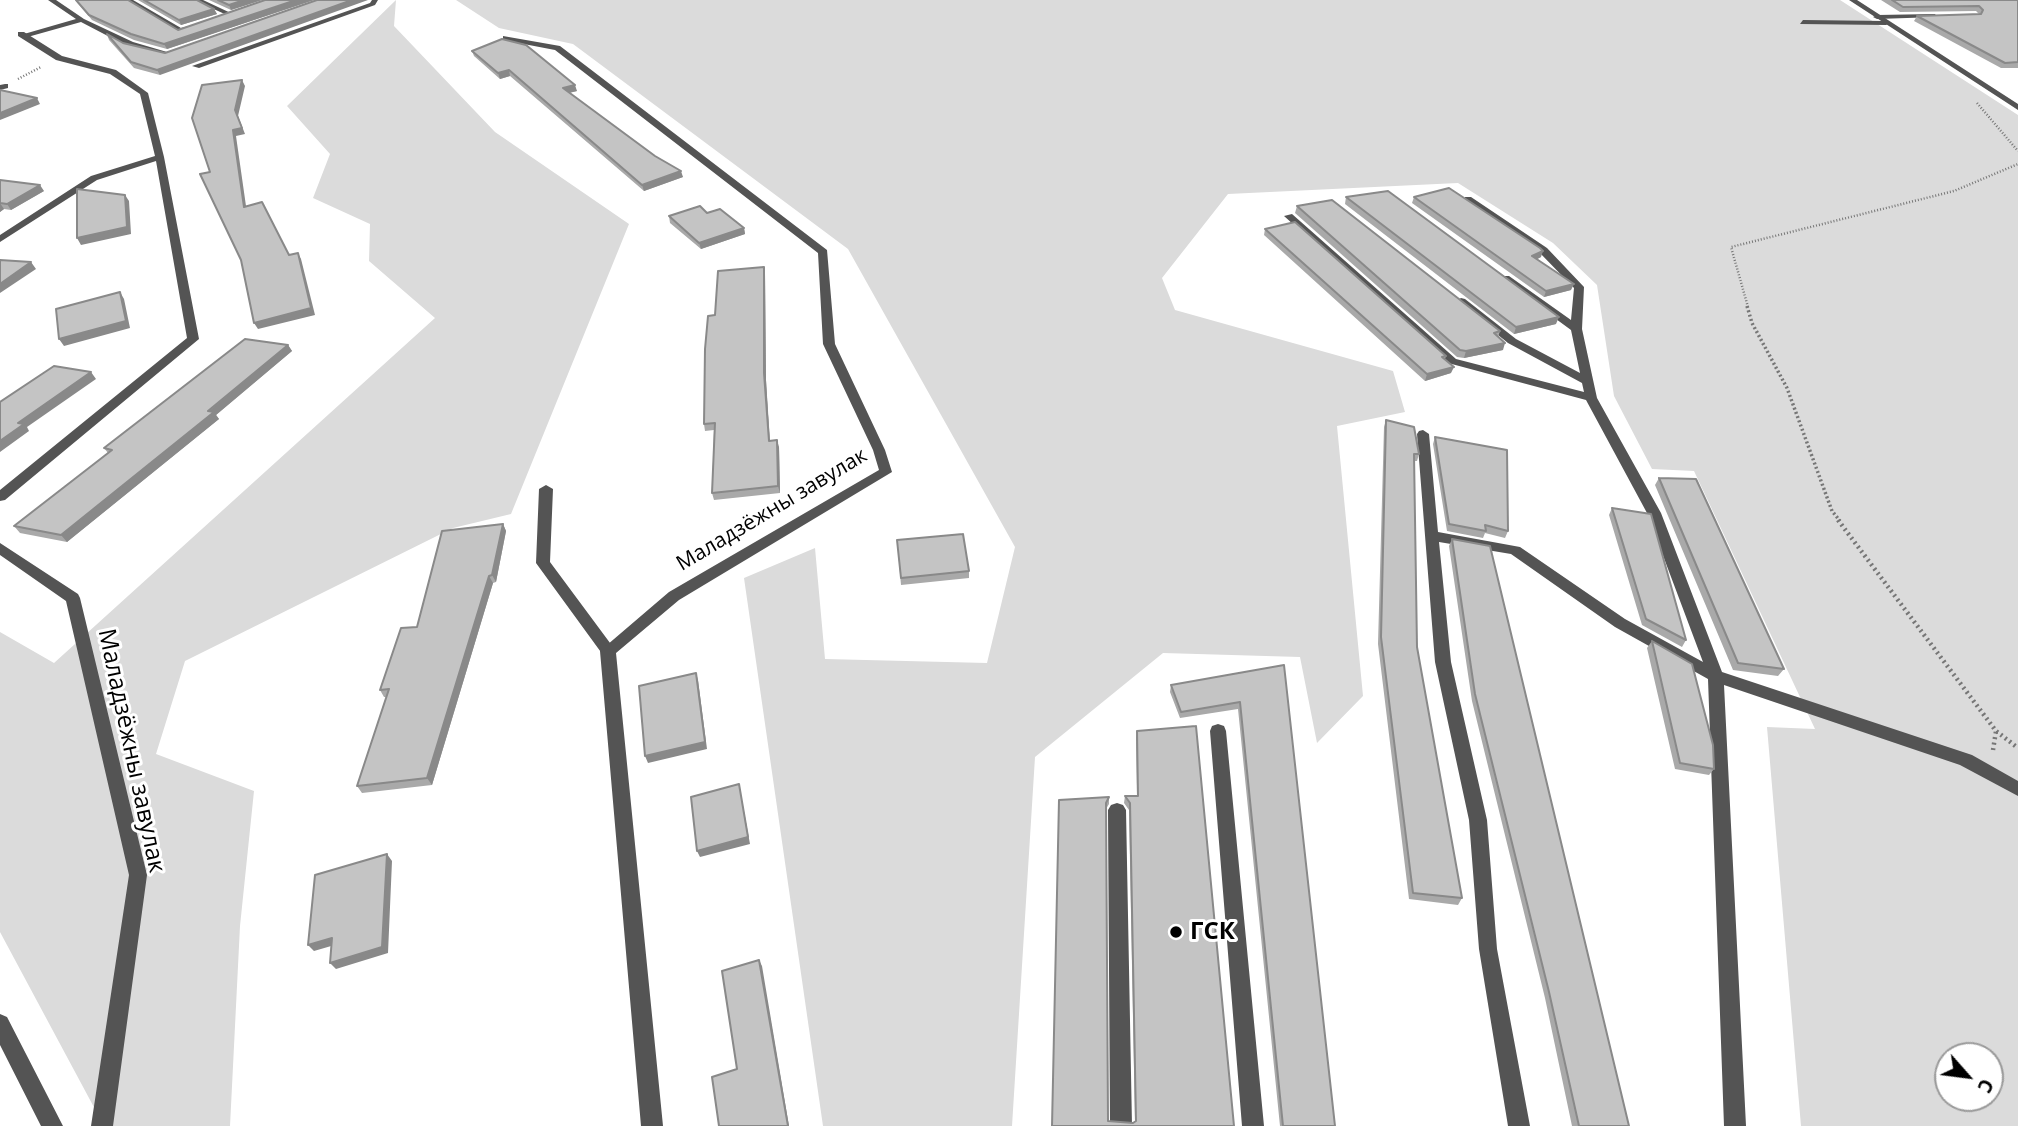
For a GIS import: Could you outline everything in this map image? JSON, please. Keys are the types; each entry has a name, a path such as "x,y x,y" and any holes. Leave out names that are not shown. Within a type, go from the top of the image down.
{"street":[{"path":"51,0 82,20 130,44 167,54 192,46"},
{"path":"128,0 180,31 206,23"},
{"path":"197,0 232,15"},
{"path":"206,5 223,0"},
{"path":"196,66 376,0"},
{"path":"1852,0 2018,108"},
{"path":"219,19 243,11"},
{"path":"1877,16 1939,16"},
{"path":"0,497 193,339 160,157 144,93 113,72 59,58 24,35 82,20"},
{"path":"1803,22 1887,23"},
{"name":"Маладзёжны завулак","path":"506,38 557,48 823,252 829,344 879,450 886,472 674,596 608,651"},
{"path":"2002,98 2018,98"},
{"path":"0,239 94,178 160,157"},
{"path":"1468,199 1543,250 1579,287 1576,329 1591,398 1654,513 1716,676 1735,1126"},
{"path":"1289,216 1452,360 1591,398"},
{"path":"1491,267 1576,329"},
{"path":"1447,290 1512,341 1588,382"},
{"path":"1423,434 1443,662 1478,820 1488,949 1519,1126"},
{"path":"546,489 543,563 608,651 652,1126"},
{"path":"1432,536 1515,550 1620,623 1716,676 1966,760 2018,789"},
{"name":"Маладзёжны завулак","path":"0,548 73,598 138,875 102,1126"},
{"path":"1218,730 1254,1126"},
{"path":"1117,810 1121,1126"},
{"path":"0,1024 52,1126"}],"path":[{"path":"2,87 59,58"},
{"path":"2002,98 1976,103 2018,151"},
{"path":"2018,164 1954,191 1731,247 1752,323 1787,388 1832,510 1996,731 2018,748"}],"shaded area":[{"path":"396,0 394,26 495,132 629,224 511,514 453,528 185,661 156,754 254,791 240,926 230,1126 104,1126 0,932 0,632 54,663 435,318 369,261 370,224 313,198 330,154 287,106"},
{"path":"456,0 1840,0 2018,115 2018,1126 1801,1126 1767,727 1815,729 1694,471 1652,469 1614,396 1597,285 1553,243 1458,183 1228,194 1162,278 1175,310 1393,371 1405,412 1337,426 1363,696 1317,743 1300,657 1163,653 1035,757 1012,1126 823,1126 744,578 815,548 825,659 987,663 1015,547 848,249 573,44 499,28"}],"building":[{"path":"76,0 128,0 178,30 265,0 296,0 164,44 131,34 89,15"},
{"path":"144,0 197,0 214,9 179,20"},
{"path":"218,0 244,0 229,5"},
{"path":"317,0 352,0 157,70 131,62 107,34 123,43 165,53"},
{"path":"1892,0 2018,0 2018,62 2005,63 1917,16 1981,14 1983,10 1979,6 1903,7"},
{"path":"502,39 526,45 575,85 563,88 655,156 681,171 642,185 509,70 498,73 472,51"},
{"path":"242,80 235,110 242,128 233,130 244,207 262,202 289,255 298,253 311,308 254,323 241,260 200,174 210,172 192,118 202,85"},
{"path":"0,90 37,98 0,113"},
{"path":"0,180 40,185 7,204 0,203"},
{"path":"1449,188 1540,248 1543,251 1532,256 1574,284 1546,291 1414,197"},
{"path":"77,189 125,195 127,227 77,238"},
{"path":"1388,191 1559,317 1516,327 1346,197"},
{"path":"1332,200 1500,331 1494,333 1505,343 1460,350 1297,206"},
{"path":"700,206 707,213 720,209 744,228 699,243 669,216"},
{"path":"1295,222 1446,356 1442,357 1454,367 1427,374 1265,229"},
{"path":"0,260 31,262 0,284"},
{"path":"764,267 764,373 769,441 777,440 778,486 712,493 715,423 704,424 705,349 708,316 715,315 718,271"},
{"path":"120,292 126,321 59,339 56,309"},
{"path":"245,339 288,345 208,411 214,412 61,535 14,526 112,450 104,448"},
{"path":"54,366 91,372 18,423 24,424 0,441 0,402"},
{"path":"1386,420 1414,427 1419,454 1414,454 1417,647 1462,898 1413,893 1381,637"},
{"path":"1435,437 1507,450 1508,531 1485,525 1486,531 1449,524"},
{"path":"1659,478 1696,479 1784,669 1738,663"},
{"path":"1612,508 1651,514 1686,640 1646,619"},
{"path":"503,524 492,575 489,576 427,778 357,786 389,689 380,690 401,628 417,627 442,531"},
{"path":"963,534 969,571 901,578 897,540"},
{"path":"1452,539 1490,546 1629,1126 1579,1126 1549,992 1475,694"},
{"path":"1652,641 1692,664 1713,745 1714,769 1680,763"},
{"name":"ГСК","path":"1284,665 1335,1126 1283,1126 1240,702 1181,712 1171,685"},
{"path":"696,673 705,742 645,756 639,686"},
{"path":"1196,726 1234,1126 1052,1126 1059,800 1109,797 1106,803 1108,1121 1133,1123 1136,1121 1130,803 1125,796 1138,796 1137,731"},
{"path":"739,784 748,837 697,851 691,797"},
{"path":"387,854 382,947 330,963 332,938 308,945 315,875"},
{"path":"759,960 788,1126 719,1126 712,1077 737,1069 722,971"}],"place":[{"name":"ГСК","path":"1176,932"}]}
